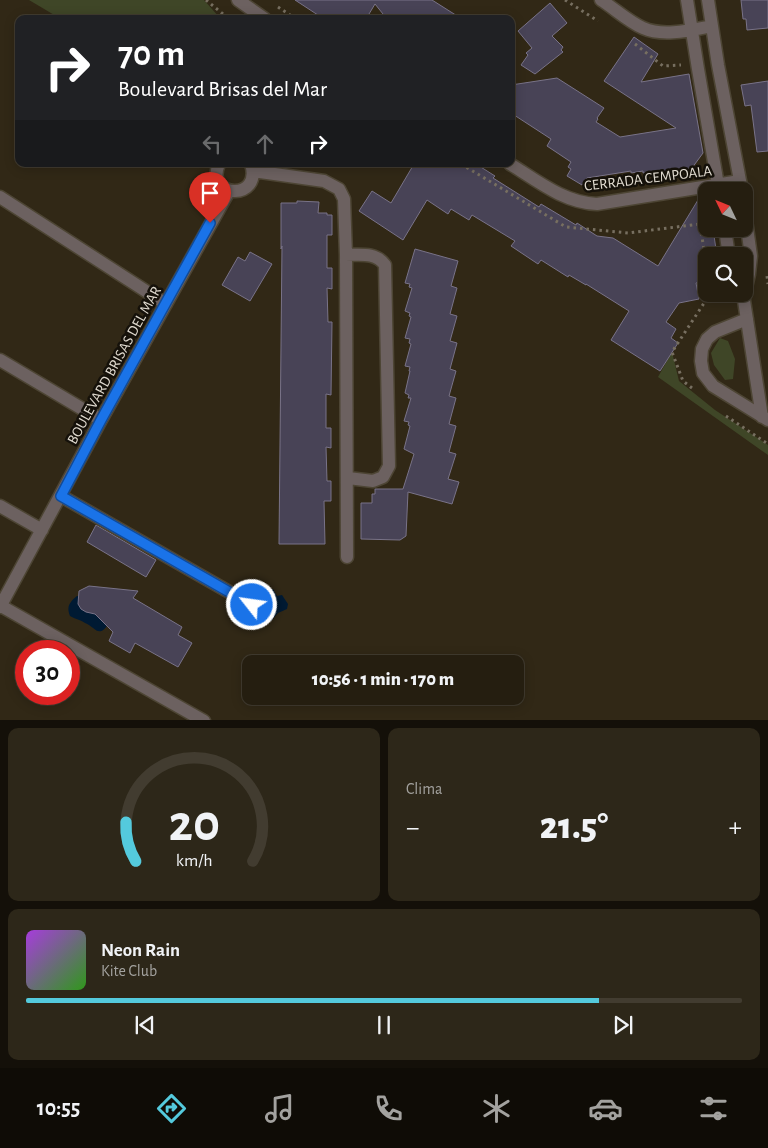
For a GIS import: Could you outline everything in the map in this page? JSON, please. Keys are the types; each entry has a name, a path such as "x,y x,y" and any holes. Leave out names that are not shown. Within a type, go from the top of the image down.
{"street":[{"path":"238,0 259,15"},
{"path":"601,0 642,28 652,31 692,30 712,26"},
{"path":"687,0 718,182"},
{"path":"708,0 740,182"},
{"path":"218,167 216,173 218,180 222,187 228,191 238,192 246,188 252,180 252,167 324,181 339,189 344,199 348,478 347,558"},
{"name":"CERRADA CEMPOALA","path":"515,167 578,203 597,204 698,192"},
{"name":"BOULEVARD BRISAS DEL MAR","path":"0,607 228,191"},
{"path":"0,197 166,304"},
{"path":"346,255 372,255 385,265 389,466 383,477 372,481 348,478"},
{"path":"745,302 765,419"},
{"path":"747,319 715,332 708,339 702,349 702,367 706,379 713,386 765,419"},
{"path":"0,360 101,420"},
{"path":"61,496 252,605"},
{"path":"0,506 42,530"},
{"path":"0,607 204,720"}],"path":[{"path":"206,0 224,15"},
{"path":"565,0 599,21"},
{"path":"274,4 290,15"},
{"path":"632,41 663,66 687,65"},
{"path":"677,173 705,167"}],"green space":[{"path":"29,0 204,0 217,15 54,15"},
{"path":"720,338 728,341 735,359 733,379 725,380 714,365 711,353"},
{"path":"672,352 679,381 715,410 768,445 768,455 658,377"}],"water":[{"path":"273,589 277,596 282,595 288,604 287,609 278,613 271,621 267,620 264,613 267,604 266,593"},
{"path":"77,596 88,596 108,624 102,631 97,631 70,616 69,604"}],"building":[{"path":"295,0 432,0 456,15 384,15 375,4 368,15 318,15"},
{"path":"741,0 768,0 768,28 747,30 746,19 743,19"},
{"path":"550,3 567,23 552,36 563,47 561,50 563,52 535,74 521,65 528,55 526,53 532,48 518,31"},
{"path":"634,37 658,54 641,82 689,74 703,153 692,168 659,173 659,171 643,173 643,171 631,173 631,171 587,178 582,185 567,176 571,169 568,167 571,162 547,146 551,139 515,116 515,84 557,78 604,108 596,122 620,137 676,128 604,81"},
{"path":"768,81 768,151 757,152 751,105 745,106 741,85"},
{"path":"412,167 481,167 495,176 493,178 539,207 541,204 597,236 613,238 658,266 698,200 698,238 714,238 716,247 698,247 698,282 696,283 698,299 679,303 666,322 676,329 671,338 678,343 660,371 611,340 629,311 586,284 569,275 568,277 541,260 538,264 511,246 515,241 472,215 469,220 451,209 448,214 427,200 403,240 359,211 372,191 391,203"},
{"path":"297,201 319,202 318,213 332,215 332,235 327,235 327,268 332,268 332,289 327,288 328,322 332,322 331,395 326,394 326,428 331,428 331,448 326,447 327,481 331,481 331,501 324,501 325,544 279,544 281,203 297,203"},
{"path":"415,249 458,261 451,286 457,288 450,314 457,316 450,341 457,343 450,369 456,371 449,396 456,398 449,424 456,426 449,452 456,454 448,479 459,482 452,504 408,492 406,536 400,540 361,539 361,503 372,503 372,494 375,494 375,489 403,489 414,454 404,449 410,426 408,425 409,422 404,421 411,398 408,398 409,395 405,393 410,367 405,366 411,344 409,343 410,339 405,338 411,317 409,316 410,313 405,311 412,288 409,287 410,284 405,283"},
{"path":"250,252 272,264 250,301 222,285 238,257 245,261"},
{"path":"96,525 156,560 146,577 87,542"},
{"path":"89,586 138,591 133,598 182,627 178,635 192,643 178,667 135,643 130,653 109,641 113,632 95,614 86,612 78,604 79,591"}],"route":[{"path":"210,223 61,496 252,605"}]}
